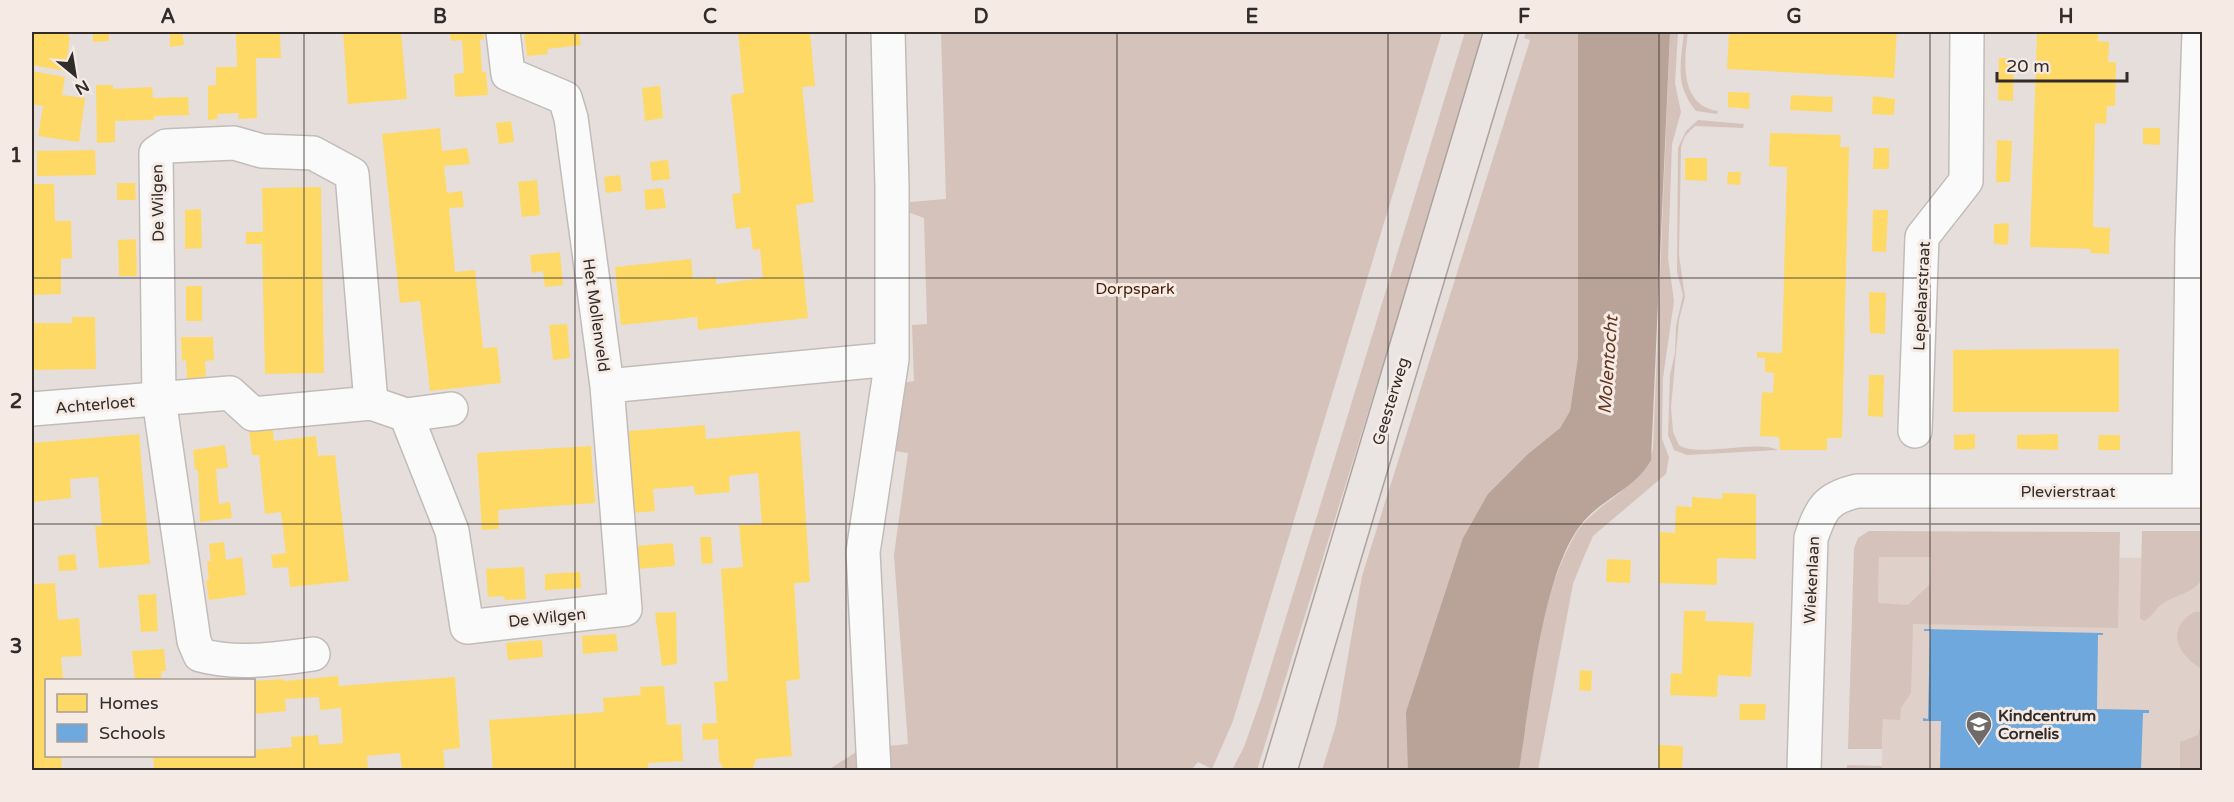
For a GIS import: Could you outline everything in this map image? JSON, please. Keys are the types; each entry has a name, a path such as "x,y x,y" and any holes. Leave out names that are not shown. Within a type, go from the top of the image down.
{"main road":[{"name":"Geesterweg","path":"1280,771 1501,32"}],"street":[{"name":"Het Mollenveld","path":"503,32 508,74 565,99 568,108 607,386 892,359"},
{"path":"874,771 863,552 892,359 892,187 888,32"},
{"name":"Lepelaarstraat","path":"1915,431 1922,237 1966,181 1966,32"},
{"path":"2195,491 2199,32"},
{"name":"De Wilgen","path":"314,654 279,659 215,659 201,655 194,641 159,399 156,153 166,146 234,142 262,151 313,153 352,174 371,403"},
{"name":"De Wilgen","path":"406,415 452,531 467,627 625,609 607,386"},
{"path":"159,399 230,393 253,414 371,403 406,415 451,410"},
{"name":"Achterloet","path":"32,409 159,399"},
{"name":"Plevierstraat","path":"1934,491 2195,491"},
{"name":"Wiekenlaan","path":"1804,771 1811,538 1817,519 1828,503 1848,493 1934,491"}],"shaded area":[{"path":"1879,557 2202,558 2202,770 1882,770 1883,719 1875,719"}],"green space":[{"name":"Dorpspark","path":"941,32 1442,32 1233,721 1212,769 1198,762 1191,770 891,770 889,746 908,744 894,555 908,453 895,451 903,383 914,381 912,325 927,324 924,218 905,211 910,202 946,199"},
{"path":"1465,32 1486,32 1257,770 1232,770 1244,747 1261,699"},
{"path":"1526,32 1578,32 1578,357 1570,411 1560,428 1528,454 1408,770 1322,770 1336,725 1362,576 1530,40 1524,38"},
{"path":"1670,32 1678,32 1675,83 1681,112 1672,144 1668,258 1674,301 1663,378 1662,439 1669,457 1666,474 1593,536 1573,584 1538,770 1519,770 1537,650 1552,589 1562,561 1583,523 1640,474 1653,448"},
{"path":"1684,32 1688,32 1685,68 1690,91 1696,100 1705,107 1718,111 1717,114 1696,111 1684,92 1681,64"},
{"path":"1698,120 1744,124 1743,128 1695,126 1685,136 1681,147 1679,255 1685,297 1679,320 1671,407 1673,432 1679,445 1687,448 1699,450 1757,446 1778,450 1687,455 1674,450 1668,435 1670,375 1675,353 1676,326 1683,295 1677,272 1678,148 1686,131"},
{"path":"1869,531 2120,532 2118,628 1913,624 1911,693 1901,708 1900,720 1883,719 1882,749 1848,749 1854,548 1858,538","holes":["1879,557 1931,557 1930,584 1908,605 1878,603"]},
{"path":"2142,531 2202,531 2201,581 2193,588 2162,604 2144,621 2140,618"},
{"path":"2194,612 2202,612 2202,669 2186,657 2178,642 2177,634 2180,626"},
{"path":"2202,719 2202,770 2180,769 2180,742 2198,735"},
{"path":"856,752 857,770 828,770"},
{"path":"1847,765 1882,766 1882,770 1847,770"}],"water":[{"name":"Molentocht","path":"1578,32 1670,32 1651,460 1637,478 1584,521 1570,543 1558,571 1540,639 1519,770 1408,770 1406,712 1463,538 1488,494 1528,454 1560,428 1570,411 1578,357"}],"building: Homes":[{"path":"32,32 69,32 65,71 32,65"},
{"path":"93,32 109,32 109,41 93,42"},
{"path":"170,32 182,32 184,45 170,47"},
{"path":"236,32 280,32 281,58 256,58 257,118 238,119 239,113 217,114 218,119 208,120 208,86 216,85 216,67 237,67"},
{"path":"343,32 401,32 407,99 348,104"},
{"path":"450,32 483,32 484,39 480,40 482,72 486,72 488,95 455,97 454,74 464,73 462,40 451,41"},
{"path":"524,32 579,32 581,45 547,49 548,54 527,56"},
{"path":"738,32 810,32 815,86 802,87 814,202 796,205 808,318 698,330 697,317 621,325 615,267 691,259 693,279 716,277 716,284 763,278 760,249 753,250 750,227 736,229 732,194 741,193 731,95 744,93"},
{"path":"1729,32 1897,32 1894,78 1727,69"},
{"path":"2037,32 2098,32 2098,41 2109,42 2108,62 2116,62 2115,106 2107,106 2106,124 2095,123 2093,227 2110,228 2109,254 2090,253 2091,249 2030,247"},
{"path":"1999,58 2014,58 2013,101 1998,100"},
{"path":"32,71 65,77 62,95 85,98 79,142 38,136 43,106 32,104"},
{"path":"96,85 113,85 113,89 152,87 153,98 188,97 189,115 154,116 154,120 115,121 115,142 97,143"},
{"path":"660,86 663,118 645,121 642,88"},
{"path":"1728,92 1750,93 1749,109 1728,107"},
{"path":"1791,95 1833,97 1832,112 1790,110"},
{"path":"1873,96 1895,99 1894,115 1872,114"},
{"path":"511,121 514,142 499,144 496,123"},
{"path":"440,128 442,151 467,148 470,164 444,166 447,193 462,191 464,207 449,208 455,272 475,270 483,348 497,347 501,383 430,391 420,301 400,303 382,134"},
{"path":"2143,128 2160,128 2160,145 2143,144"},
{"path":"1770,133 1841,135 1840,147 1849,147 1842,438 1827,438 1827,450 1780,450 1779,437 1760,436 1762,392 1773,393 1774,373 1765,372 1765,358 1757,358 1757,352 1782,353 1787,167 1769,166"},
{"path":"1997,140 2012,141 2010,182 1996,182"},
{"path":"1874,148 1889,148 1889,169 1873,169"},
{"path":"95,150 96,175 37,176 37,151"},
{"path":"1685,158 1707,158 1707,181 1685,180"},
{"path":"668,160 670,179 652,181 650,162"},
{"path":"1728,172 1741,172 1740,185 1727,184"},
{"path":"620,175 622,191 606,193 604,177"},
{"path":"537,180 540,215 522,217 518,182"},
{"path":"117,183 135,183 136,200 117,200"},
{"path":"32,184 54,184 55,221 71,221 72,258 61,259 61,294 32,295"},
{"path":"321,187 324,373 265,374 262,244 246,244 246,232 263,232 262,188"},
{"path":"663,188 666,208 646,210 644,190"},
{"path":"201,209 202,248 185,249 185,210"},
{"path":"1873,210 1888,210 1886,252 1872,251"},
{"path":"2009,223 2008,245 1994,244 1994,224"},
{"path":"136,239 137,276 119,276 118,240"},
{"path":"560,252 563,285 545,287 543,271 532,273 530,255"},
{"path":"186,286 202,286 202,321 186,321"},
{"path":"1869,292 1886,293 1885,334 1870,333"},
{"path":"72,317 95,317 96,369 32,370 32,323 72,323"},
{"path":"567,324 570,358 553,360 549,325"},
{"path":"181,337 213,337 214,360 205,361 206,378 187,378 186,360 182,361"},
{"path":"2119,349 2119,412 1953,412 1953,350"},
{"path":"1869,375 1884,375 1883,417 1868,416"},
{"path":"272,420 274,441 316,436 318,456 335,455 349,581 290,587 288,567 273,568 271,555 286,553 281,512 265,514 259,455 252,455 248,423"},
{"path":"705,425 706,439 800,431 810,582 794,583 800,679 786,681 792,756 756,759 752,770 724,770 719,761 718,739 703,740 702,724 717,723 714,682 728,681 721,569 743,567 739,525 762,524 758,473 729,476 730,492 695,495 694,486 653,489 655,511 633,513 629,431"},
{"path":"139,434 150,564 99,568 95,526 102,526 98,477 70,479 71,498 32,502 32,443"},
{"path":"1975,434 1975,449 1954,450 1954,435"},
{"path":"2058,434 2058,450 2017,449 2017,435"},
{"path":"2099,435 2120,435 2120,450 2098,450"},
{"path":"225,445 228,468 216,469 219,504 230,502 232,518 200,522 198,470 195,470 193,450"},
{"path":"591,446 595,503 498,510 499,529 482,530 477,453"},
{"path":"1722,493 1756,494 1756,559 1717,558 1717,585 1659,583 1660,532 1675,533 1676,506 1692,507 1692,497 1722,499"},
{"path":"700,537 711,537 713,563 702,564"},
{"path":"224,542 226,560 242,557 246,595 209,600 206,580 209,580 207,561 211,561 209,544"},
{"path":"673,543 675,566 636,569 635,546"},
{"path":"75,554 77,570 59,571 58,556"},
{"path":"1607,559 1631,560 1630,583 1606,582"},
{"path":"524,567 526,599 505,600 504,596 488,597 486,569"},
{"path":"580,572 581,588 545,590 545,574"},
{"path":"55,583 58,620 79,618 82,656 61,657 63,679 45,679 45,757 61,757 62,770 32,770 32,584"},
{"path":"156,594 158,631 141,632 138,595"},
{"path":"1684,611 1706,611 1705,621 1754,623 1751,677 1718,675 1717,697 1670,695 1671,673 1682,674"},
{"path":"676,612 677,664 662,666 655,613"},
{"path":"616,634 618,651 583,654 582,636"},
{"path":"542,640 543,657 508,660 506,643"},
{"path":"164,649 166,671 161,671 162,679 135,679 132,651"},
{"path":"1580,670 1592,671 1591,691 1579,690"},
{"path":"338,676 339,686 455,677 460,748 443,750 445,770 402,770 400,753 367,756 368,770 154,770 153,757 255,757 255,750 292,747 291,737 318,735 319,745 343,743 341,708 320,710 319,697 285,699 286,711 255,714 255,681 283,679 284,681"},
{"path":"664,686 667,725 681,724 683,761 648,763 648,770 493,770 489,720 604,712 603,698 641,695 640,687"},
{"path":"1740,704 1766,704 1765,720 1739,720"},
{"path":"1658,745 1683,746 1682,770 1658,770"}],"building: Schools":[{"path":"1924,629 2103,633 2103,635 2098,635 2097,709 2149,710 2149,713 2143,713 2141,770 1940,770 1941,721 1923,721 1923,718 1928,719 1930,631 1924,631"}],"place":[{"name":"Kindcentrum Cornelis","path":"1979,747"}]}
